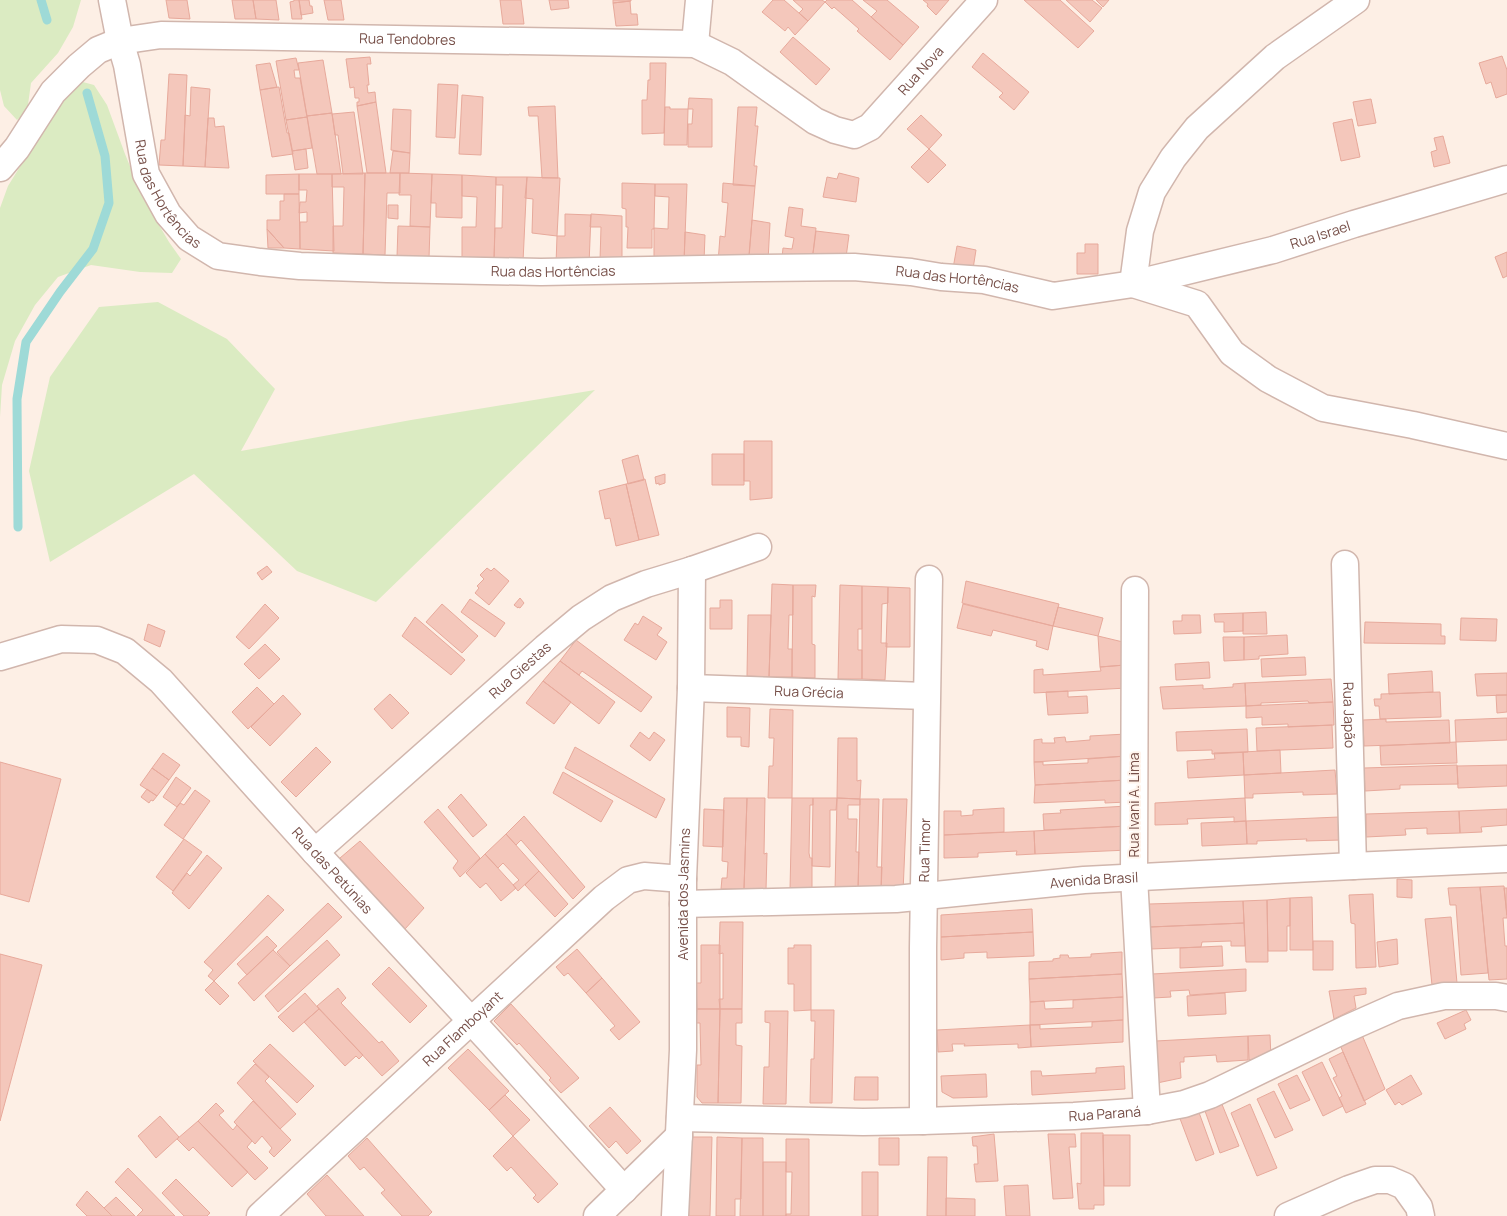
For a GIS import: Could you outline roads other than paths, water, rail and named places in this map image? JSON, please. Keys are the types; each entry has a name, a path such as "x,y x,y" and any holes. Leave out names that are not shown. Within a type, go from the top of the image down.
{"street":[{"name":"Rua das Hortências","path":"112,0 127,65 146,174 168,214 189,238 218,256 300,266 531,272 854,267 984,280 1053,296 1133,284"},
{"path":"695,44 699,0"},
{"name":"Rua Nova","path":"695,44 732,62 815,121 835,130 854,135 870,127 984,0"},
{"path":"1356,0 1275,57 1197,128 1173,158 1152,192 1140,231 1133,284 1197,304 1232,353 1268,379 1323,408 1413,425 1507,446"},
{"name":"Rua Tendobres","path":"0,168 17,148 54,92 79,66 98,50 120,41 162,35 695,44"},
{"name":"Rua Israel","path":"1133,284 1273,250 1507,179"},
{"name":"Rua Giestas","path":"315,852 581,618 612,598 646,584 758,547"},
{"name":"Rua Japão","path":"1345,564 1353,866"},
{"name":"Avenida dos Jasmins","path":"675,1216 683,1050 682,904 691,688 692,570"},
{"name":"Rua Timor","path":"923,1121 926,696 929,580"},
{"name":"Rua Ivani A. Lima","path":"1135,590 1134,877 1148,1110"},
{"name":"Rua das Petúnias","path":"0,657 61,639 97,640 125,651 161,680 315,852 624,1190"},
{"name":"Rua Grécia","path":"691,688 926,696"},
{"name":"Avenida Brasil","path":"682,904 896,899 1134,877 1507,859"},
{"name":"Rua Flamboyant","path":"260,1216 604,898 628,880 644,876 683,879"},
{"name":"Rua Paraná","path":"679,1127 1074,1116 1148,1110 1184,1104 1210,1095 1398,1006 1444,996 1496,996 1507,998"},
{"path":"597,1216 624,1190 679,1127"},
{"path":"1288,1216 1349,1189 1375,1180 1390,1180 1404,1186 1419,1207 1421,1216"}],"waterway":[{"path":"41,0 47,20"},
{"path":"18,527 17,399 26,342 60,292 93,249 109,203 105,156 87,93"}]}
